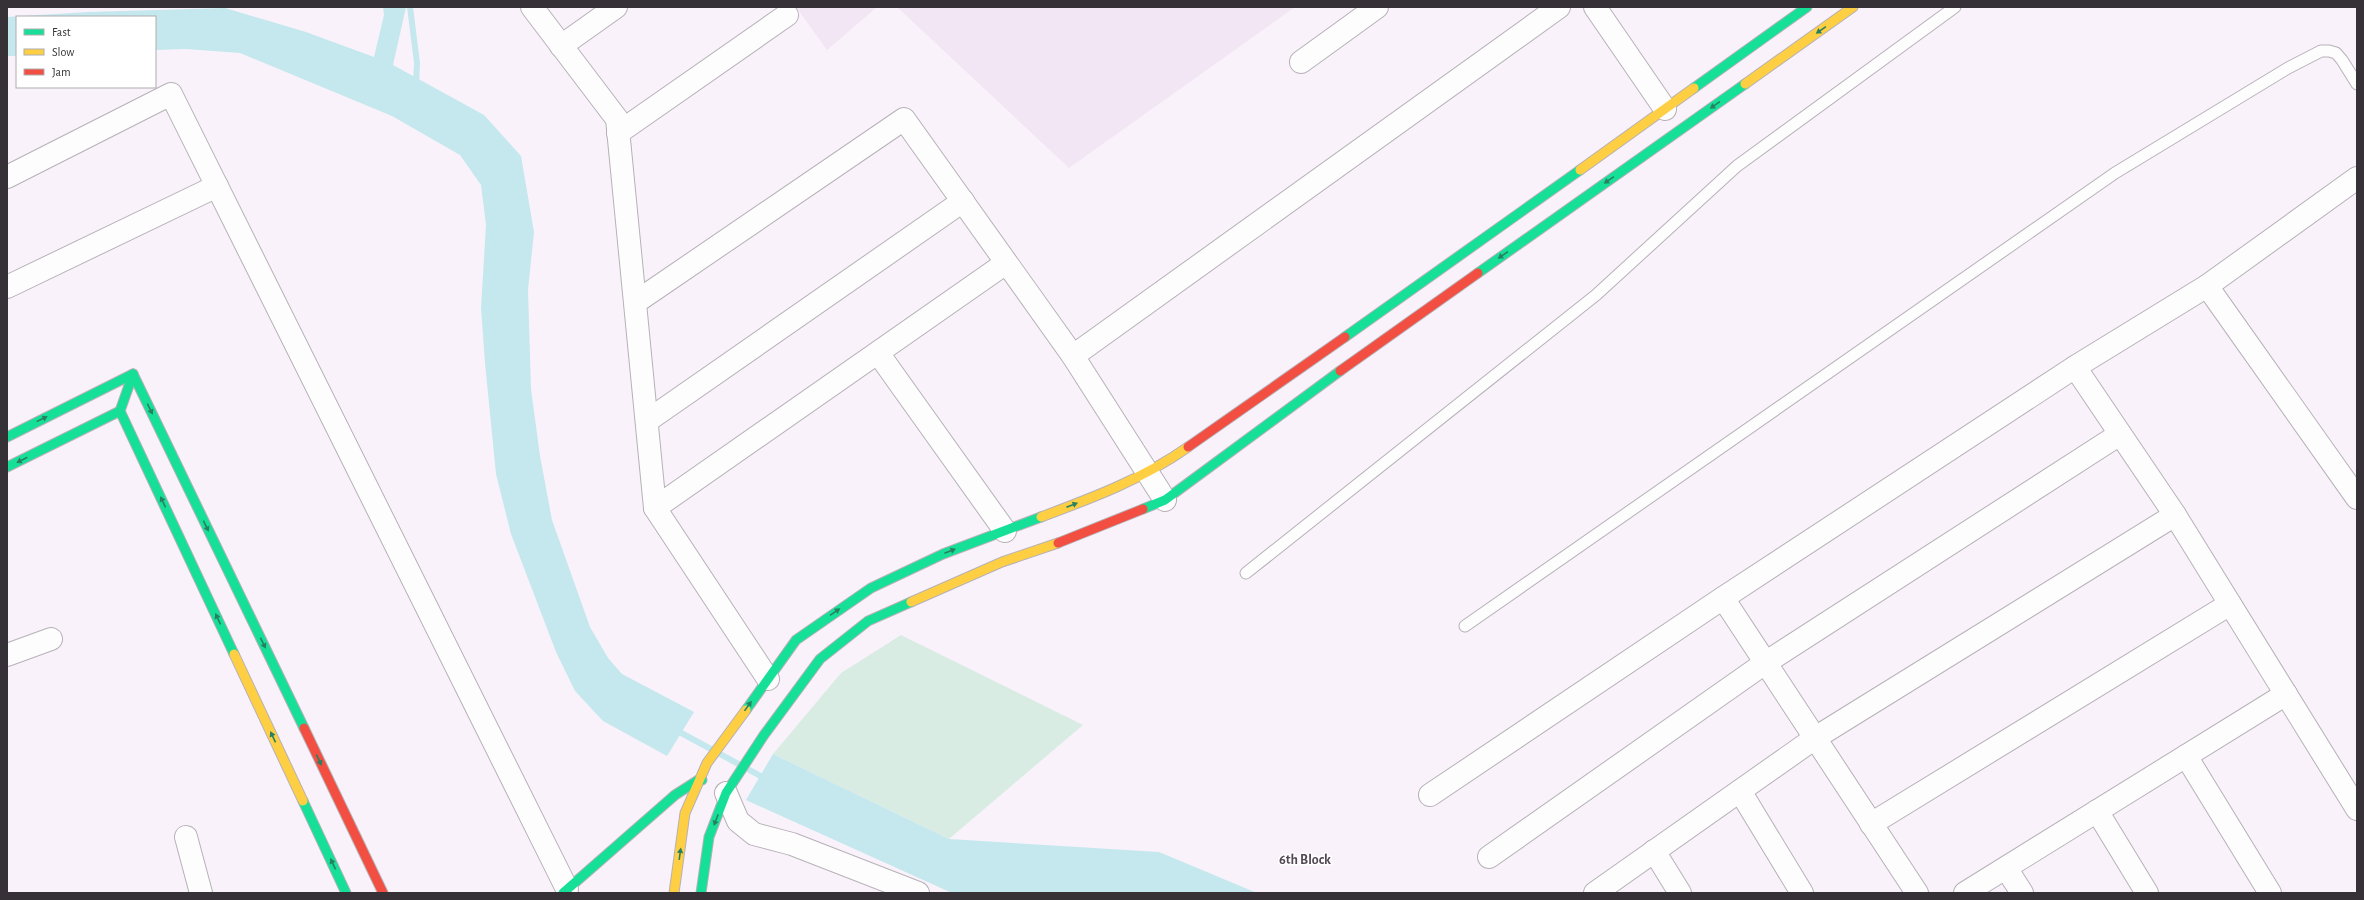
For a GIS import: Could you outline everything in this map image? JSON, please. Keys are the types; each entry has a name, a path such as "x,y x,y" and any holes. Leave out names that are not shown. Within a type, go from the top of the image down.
{"street":[{"path":"532,7 617,119 655,508 768,679"},
{"path":"561,46 616,7"},
{"path":"1301,62 1377,7"},
{"path":"1073,356 1558,7"},
{"path":"1595,7 1665,109"},
{"path":"674,893 685,813 700,779 725,738 796,640 871,588 943,554 1110,491 1167,462 1455,260 1807,7"},
{"path":"701,893 709,837 720,789 740,772 820,659 868,621 1002,562 1081,536 1165,500 1326,381 1853,7"},
{"path":"618,132 787,14"},
{"path":"7,177 171,94 565,891 675,795 700,779"},
{"path":"636,302 904,119 1073,356 1165,500"},
{"path":"1430,795 1723,598 2075,367 2207,286 2357,178"},
{"path":"7,287 217,186"},
{"path":"647,421 963,201"},
{"path":"655,508 1006,263"},
{"path":"2207,286 2357,498"},
{"path":"878,353 1005,531"},
{"path":"2075,367 2175,515 2357,809"},
{"path":"7,467 120,411 133,374"},
{"path":"7,436 133,374"},
{"path":"133,374 383,893"},
{"path":"120,411 346,893"},
{"path":"1489,857 1765,663 2120,434"},
{"path":"1595,893 1815,738 2175,515"},
{"path":"1723,598 1917,893"},
{"path":"1872,824 2230,604"},
{"path":"7,655 51,639"},
{"path":"1965,893 2286,694"},
{"path":"2186,756 2270,893"},
{"path":"700,779 720,789 738,821 754,834 792,844 918,893"},
{"path":"1740,791 1802,893"},
{"path":"2097,811 2147,893"},
{"path":"186,837 201,893"},
{"path":"1654,852 1680,893"},
{"path":"2006,868 2022,893"}],"lane":[{"path":"1246,573 1596,295 1737,166 1955,7"},
{"path":"1465,626 2135,160 2288,68 2321,50 2336,53 2357,84"}],"shaded area":[{"path":"796,7 877,7 827,50"},
{"path":"897,7 1295,7 1069,168"}],"green space":[{"path":"901,635 1083,725 949,839 773,754 841,673"}],"water":[{"path":"383,7 406,7 393,65 484,115 521,156 534,232 528,290 531,389 540,456 552,520 590,627 608,658 622,674 694,712 667,756 603,721 575,691 556,652 511,534 496,474 485,363 481,308 486,225 481,185 460,155 392,116 240,53 186,49 156,50 156,16 23,16 88,12 225,8 306,32 374,57 384,15"},
{"path":"16,16 16,56 7,56 7,17"},
{"path":"773,754 949,839 1159,852 1257,893 952,893 746,800"}],"waterway":[{"path":"410,7 417,63 416,85"},
{"path":"674,729 766,779"}],"traffic: fast":[{"path":"1694,88 1807,7"},
{"path":"1478,273 1745,84"},
{"path":"1345,337 1580,170"},
{"path":"1143,509 1165,500 1340,371"},
{"path":"133,374 304,728"},
{"path":"7,437 133,374"},
{"path":"7,467 120,411 133,374"},
{"path":"120,411 234,654"},
{"path":"746,710 796,640 871,588 943,554 1041,517"},
{"path":"701,893 709,837 726,793 764,735 820,659 868,621 911,602"},
{"path":"563,893 675,795 700,779 702,780"},
{"path":"303,801 346,893"}],"traffic: slow":[{"path":"1745,84 1853,7"},
{"path":"1580,170 1694,88"},
{"path":"1041,517 1117,487 1153,469 1188,447"},
{"path":"911,602 1002,562 1058,543"},
{"path":"234,654 303,801"},
{"path":"674,893 685,813 707,763 746,710"}],"traffic: jam":[{"path":"1340,371 1478,273"},
{"path":"1188,447 1345,337"},
{"path":"1058,543 1143,509"},
{"path":"304,728 383,893"}],"district":[{"name":"6th Block","path":"1305,860"}]}
